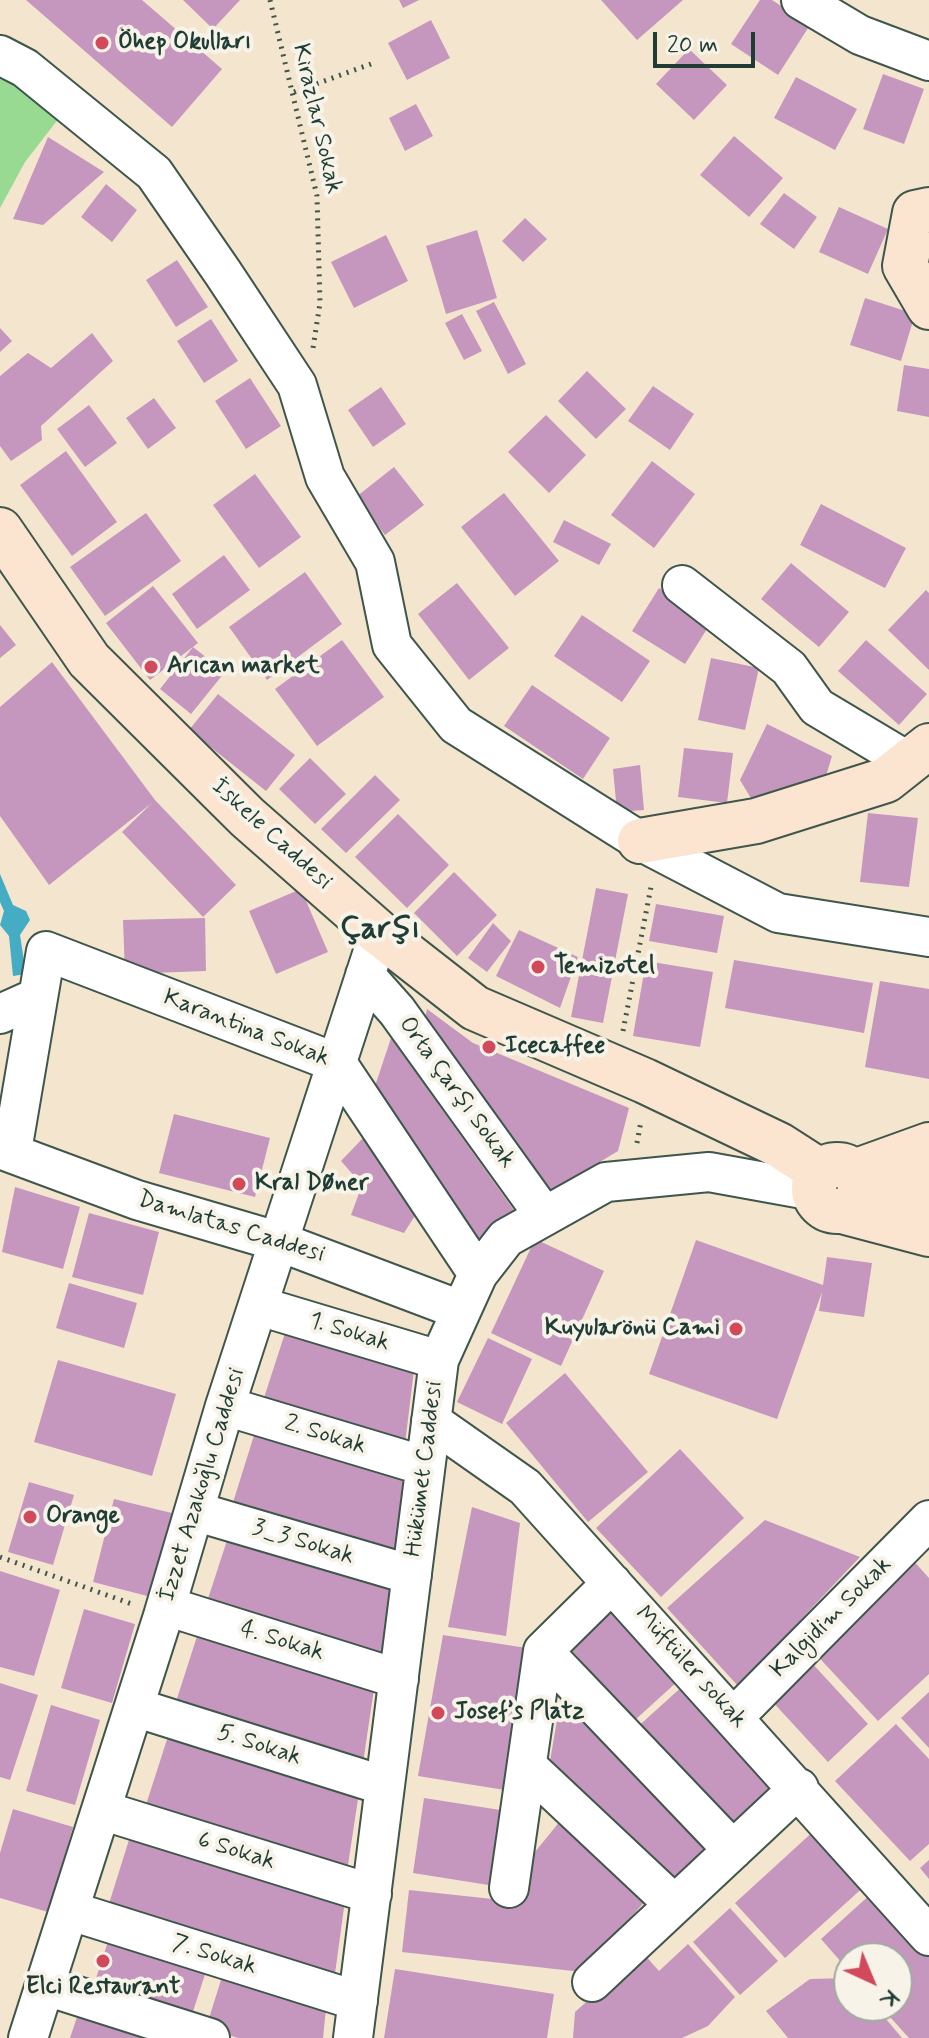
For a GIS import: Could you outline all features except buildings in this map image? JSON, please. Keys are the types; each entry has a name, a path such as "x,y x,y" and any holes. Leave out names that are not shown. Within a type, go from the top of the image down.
{"street":[{"path":"801,0 860,35 929,61"},
{"path":"0,55 25,68 154,173 297,385 325,477 375,562 392,645 456,725 649,846 778,913 929,937"},
{"path":"929,210 915,213 905,266 929,307"},
{"name":"İskele Caddesi","path":"0,530 89,660 247,817 379,933 475,1008 645,1081 779,1145 838,1187 929,1234"},
{"path":"649,846 756,821 886,780 919,754 817,707 789,668 682,585"},
{"name":"İzzet Azakoğlu Caddesi","path":"28,2038 165,1611 225,1406 379,933"},
{"name":"Karantina Sokak","path":"38,997 46,951 337,1063 478,1274"},
{"name":"Orta Çarşı Sokak","path":"365,975 397,1011 543,1214"},
{"path":"0,1014 38,997"},
{"path":"6,1150 38,997"},
{"path":"838,1187 929,1145"},
{"name":"Damlatas Caddesi","path":"6,1150 137,1200 280,1242 460,1310"},
{"name":"Hükümet Caddesi","path":"353,2038 439,1360 478,1274 506,1238 543,1214 606,1182 709,1172 838,1187"},
{"path":"838,1187 907,1185 929,1190"},
{"name":"1. Sokak","path":"259,1306 439,1360"},
{"name":"2. Sokak","path":"225,1406 425,1466"},
{"name":"Müftüler sokak","path":"431,1421 525,1487 929,1936"},
{"name":"3_3 Sokak","path":"194,1511 412,1575"},
{"name":"Kalgidim Sokak","path":"734,1717 929,1520"},
{"path":"509,1888 543,1651 612,1583"},
{"name":"4. Sokak","path":"165,1611 399,1679"},
{"path":"543,1651 733,1850"},
{"name":"5. Sokak","path":"134,1707 385,1786"},
{"path":"527,1766 674,1904"},
{"path":"592,1982 799,1788"},
{"name":"6 Sokak","path":"101,1810 372,1894"},
{"name":"7. Sokak","path":"71,1911 358,2001"},
{"path":"46,1986 210,2038"}],"path":[{"name":"Kirazlar Sokak","path":"270,0 317,196 320,303 317,339 297,385"},
{"path":"294,92 371,64"},
{"path":"622,1037 649,846"},
{"path":"635,1149 644,1105"},
{"path":"0,1557 165,1611"}],"green space":[{"path":"0,76 63,113 25,162 0,208"}],"water":[{"path":"0,874 13,905 26,911 30,920 20,935 26,974 13,976 9,936 0,925 4,911 0,902"}],"place":[{"name":"Öhep Okulları","path":"102,43"},
{"name":"Arıcan market","path":"151,667"},
{"name":"Temizotel","path":"538,967"},
{"name":"Icecaffee","path":"489,1047"},
{"name":"Kral Døner","path":"239,1184"},
{"name":"Kuyularönü Cami","path":"736,1329"},
{"name":"Orange","path":"30,1517"},
{"name":"Josef’s Platz","path":"438,1713"},
{"name":"Elci Restaurant","path":"103,1961"}],"district":[{"name":"Çarşı","path":"380,930"}]}
